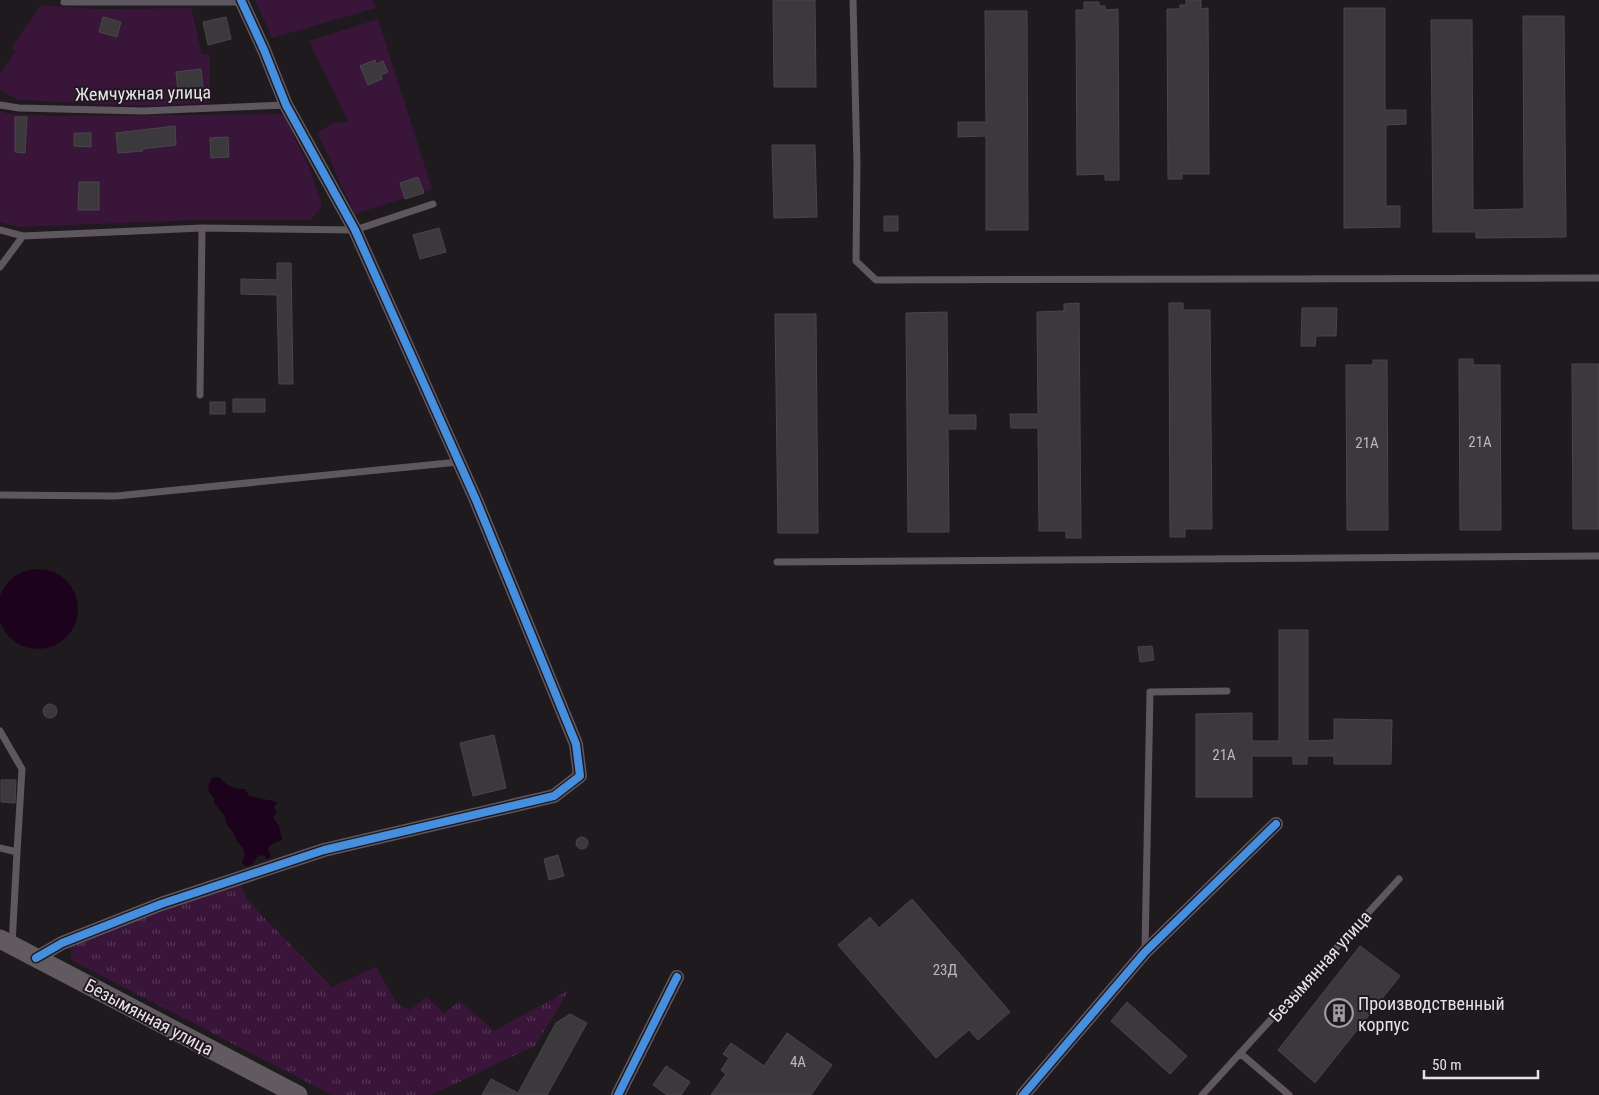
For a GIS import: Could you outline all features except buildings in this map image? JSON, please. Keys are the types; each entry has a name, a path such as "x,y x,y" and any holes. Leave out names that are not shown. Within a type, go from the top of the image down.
{"main road":[{"name":"Безымянная улица","path":"6,942 298,1095"}],"street":[{"path":"36,958 62,942 161,904 315,853 554,796 580,776 576,744 476,500 355,230 286,105 241,1"},
{"path":"1023,1095 1145,952 1276,824"},
{"path":"618,1095 676,977"}],"lane":[{"path":"854,0 857,164 856,261 876,280 1599,278"},
{"path":"64,2 241,1"},
{"name":"Жемчужная улица","path":"0,105 19,108 143,111 286,105"},
{"path":"0,230 23,236 202,228 355,230 433,204"},
{"path":"200,395 202,228"},
{"path":"0,267 23,236"},
{"path":"0,495 116,496 459,462"},
{"path":"777,562 1599,556"},
{"path":"1145,952 1150,692 1227,691"},
{"path":"0,731 22,769 17,852 6,942"},
{"path":"0,848 17,852"},
{"name":"Безымянная улица","path":"1202,1095 1399,879"},
{"path":"1240,1053 1289,1095"}],"green space":[{"path":"255,0 373,0 376,8 272,38"},
{"path":"41,5 99,9 191,8 202,54 210,55 210,103 118,105 17,100 0,90 0,73 14,54 15,51 11,48"},
{"path":"378,19 432,189 355,214 317,132 335,123 349,122 309,41"},
{"path":"0,111 10,114 58,116 283,114 309,167 322,206 311,220 199,220 18,227 0,222"},
{"path":"240,884 247,900 332,987 376,967 396,1003 409,1010 427,997 444,1013 460,1001 494,1031 569,990 535,1046 431,1095 332,1095 71,960 71,946 75,940"}],"shaded area":[{"path":"38,569 53,572 66,581 75,594 78,609 75,624 66,637 53,646 38,649 23,646 10,637 1,624 -2,609 1,594 10,581 23,572"},
{"path":"219,777 230,786 237,789 245,789 249,796 277,802 274,808 277,811 273,817 279,826 282,840 268,848 271,858 266,859 265,856 259,855 251,865 245,866 242,862 245,854 242,847 209,792 208,786 212,778"}],"cycle path":[{"path":"36,958 62,943 161,904 324,850 554,796 580,776 576,744 476,500 355,230 286,105 241,0"},
{"path":"1023,1095 1145,952 1276,824"},
{"path":"618,1095 677,977"}],"place":[{"name":"Производственный корпус","path":"1339,1013"}]}
